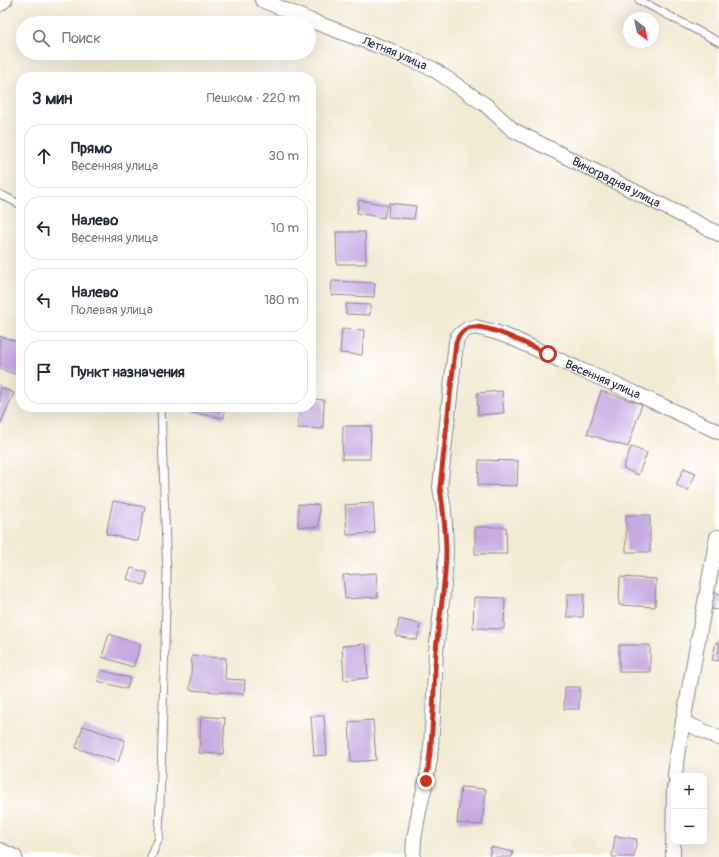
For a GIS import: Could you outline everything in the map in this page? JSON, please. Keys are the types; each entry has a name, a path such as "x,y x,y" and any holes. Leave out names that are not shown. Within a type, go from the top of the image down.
{"street":[{"path":"0,4 5,0"},
{"name":"Летняя улица","path":"262,0 300,16"},
{"name":"Летняя улица","path":"316,23 389,50 433,69 487,106 514,130"},
{"name":"Виноградная улица","path":"514,130 719,234"},
{"name":"Весенняя улица","path":"413,857 418,811 430,760 436,651 444,585 446,552 444,509 440,487 456,342 458,336 467,329 475,327 495,332 642,396 719,432"},
{"path":"675,773 683,722 718,538"},
{"path":"683,722 719,738"},
{"path":"673,857 674,809"},
{"path":"0,850 15,857"}],"lane":[{"path":"638,0 719,42"},
{"path":"0,194 16,202"},
{"path":"151,857 159,838 167,576 161,412"}],"building":[{"path":"359,200 387,205 384,218 357,213"},
{"path":"389,203 416,206 414,219 388,217"},
{"path":"336,232 365,232 366,264 337,264"},
{"path":"332,281 375,283 374,297 331,295"},
{"path":"346,304 370,305 370,315 346,314"},
{"path":"342,329 364,330 362,355 340,353"},
{"path":"0,336 16,341 16,374 0,369"},
{"path":"0,387 14,393 0,425"},
{"path":"502,391 504,413 478,415 477,393"},
{"path":"601,391 642,404 628,447 587,434"},
{"path":"316,399 324,400 323,429 298,428 299,412 316,412"},
{"path":"193,412 225,412 224,418"},
{"path":"343,426 371,426 370,459 342,459"},
{"path":"631,447 647,453 638,475 623,468"},
{"path":"479,460 518,461 517,486 478,485"},
{"path":"684,468 696,473 688,491 676,485"},
{"path":"113,501 145,507 138,541 106,534"},
{"path":"373,503 375,533 347,535 345,505"},
{"path":"298,504 319,505 319,527 298,527"},
{"path":"626,515 650,515 650,552 626,552"},
{"path":"475,527 506,527 507,554 475,554"},
{"path":"131,568 148,573 144,585 127,579"},
{"path":"376,573 378,597 345,599 343,575"},
{"path":"620,577 656,579 655,607 619,605"},
{"path":"712,592 719,593 719,610 711,609"},
{"path":"567,594 584,594 583,617 567,617"},
{"path":"474,597 505,598 504,629 473,628"},
{"path":"399,619 420,624 417,640 396,636"},
{"path":"109,634 141,645 133,667 102,657"},
{"path":"716,642 719,643 719,661 712,660"},
{"path":"366,644 368,678 344,680 342,646"},
{"path":"619,645 650,645 650,672 619,672"},
{"path":"192,656 226,658 225,679 245,680 244,694 190,690"},
{"path":"101,670 130,678 127,689 98,681"},
{"path":"565,687 580,687 579,709 564,709"},
{"path":"201,716 225,718 223,754 199,753"},
{"path":"311,716 324,716 327,755 314,756"},
{"path":"373,720 376,760 351,762 349,722"},
{"path":"83,726 125,740 118,762 76,748"},
{"path":"461,787 486,789 482,825 457,823"},
{"path":"615,836 637,839 634,857 612,857"},
{"path":"491,847 513,852 512,857 489,857"}],"route":[{"path":"426,781 430,760 436,651 444,585 446,552 444,509 440,487 456,342 458,336 463,332 467,329 475,327 514,339 548,354"}]}
